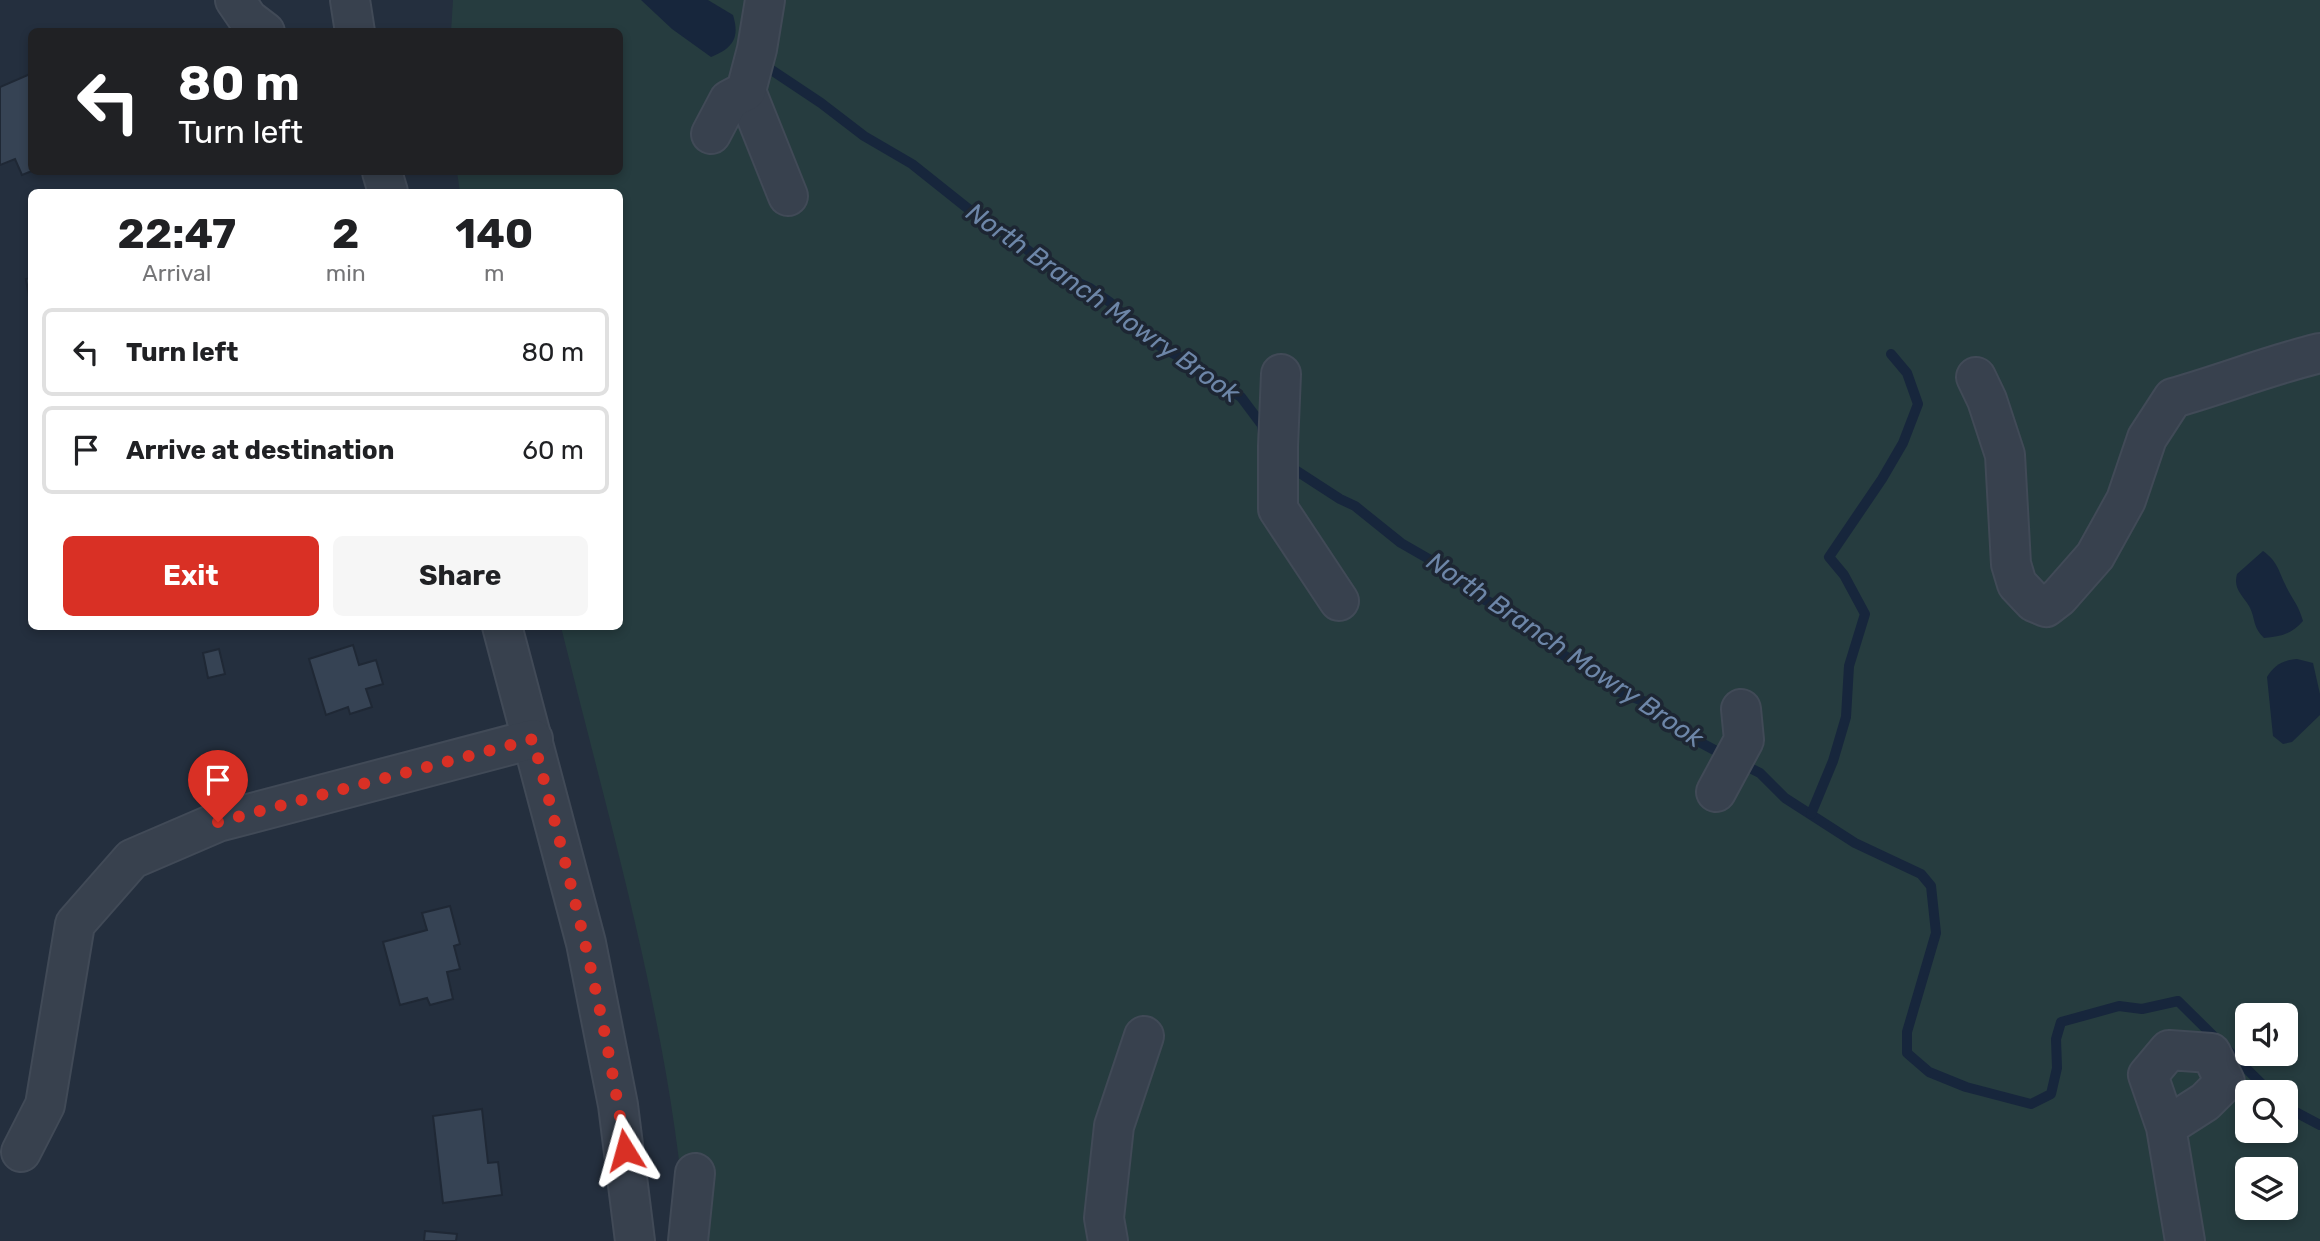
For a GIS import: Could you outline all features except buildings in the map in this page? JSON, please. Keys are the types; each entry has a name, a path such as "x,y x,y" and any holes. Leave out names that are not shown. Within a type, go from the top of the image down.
{"street":[{"path":"235,0 248,19 260,28"},
{"path":"351,0 354,28"},
{"path":"765,0 750,74 765,142 788,196"},
{"path":"711,134 729,100 750,74"},
{"path":"1976,377 1987,400 2005,455 2011,564 2017,584 2034,602 2046,607 2059,597 2095,556 2126,500 2147,438 2173,398 2229,382 2278,363 2320,353"},
{"path":"1281,374 1278,509 1339,601"},
{"path":"503,630 586,943 618,1105 635,1241"},
{"path":"1716,792 1744,740 1741,709"},
{"path":"21,1153 45,1105 75,924 132,859 218,822 533,739"},
{"path":"1108,1241 1104,1218 1114,1126 1144,1036"},
{"path":"2166,1128 2185,1241"},
{"path":"688,1241 695,1173"}],"green space":[{"path":"453,0 2320,0 2320,1241 687,1241 668,1085 654,1008 619,855 562,630 623,630 623,189 460,189 457,175 623,175 623,28 451,28"}],"water":[{"path":"641,0 708,0 733,15 736,30 733,41 725,50 711,57 672,29"},
{"path":"2263,551 2277,566 2303,621 2285,634 2264,638 2236,584 2237,574"},
{"path":"2297,659 2313,663 2320,694 2320,715 2292,742 2283,744 2273,736 2267,677 2279,664"}],"waterway":[{"name":"North Branch Mowry Brook","path":"761,63 864,136 912,164 976,215 1004,232 1059,274 1090,288 1158,345 1241,397 1262,425 1263,434"},
{"path":"1811,814 1833,761 1846,717 1849,666 1865,614 1844,575 1829,557 1903,443 1918,404 1907,373 1891,354"},
{"name":"North Branch Mowry Brook","path":"1286,464 1355,506 1401,543 1441,566 1485,600 1519,616 1530,630 1563,655 1592,670 1617,691 1656,706 1679,731 1720,753"},
{"name":"North Branch Mowry Brook","path":"1746,766 1760,773 1785,798 1855,843 1921,874 1931,886 1936,933 1907,1032 1907,1053 1929,1072 1966,1087 2031,1104 2051,1094 2057,1068 2056,1039 2061,1022 2119,1006 2142,1009 2178,1001 2258,1080"},
{"name":"North Branch Mowry Brook","path":"2298,1113 2320,1125"}],"route":[{"path":"218,822 533,739 586,943 625,1150"}]}
